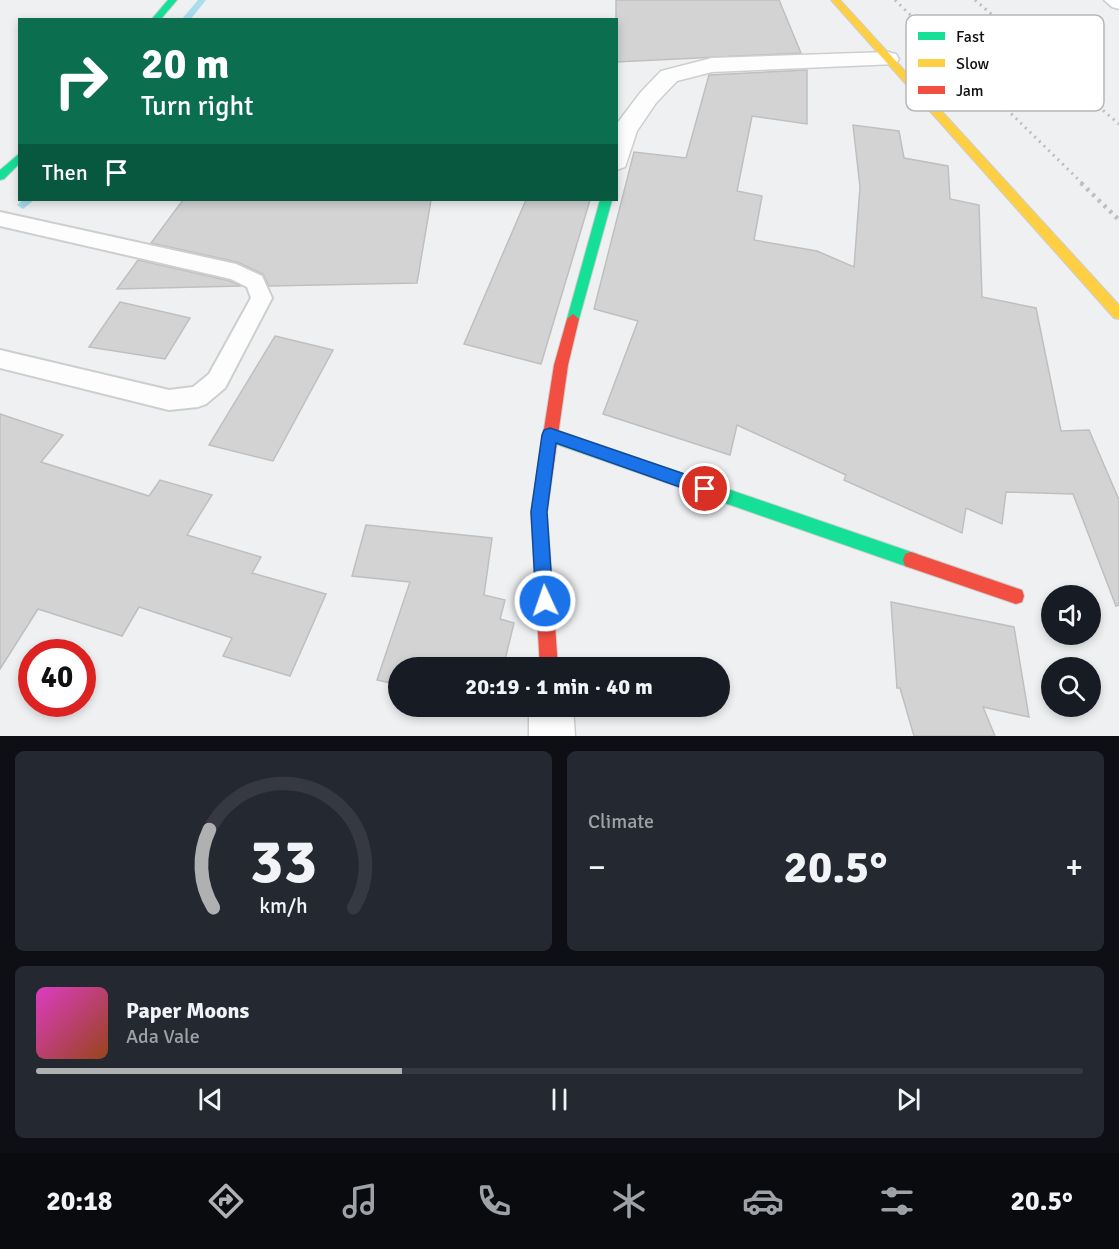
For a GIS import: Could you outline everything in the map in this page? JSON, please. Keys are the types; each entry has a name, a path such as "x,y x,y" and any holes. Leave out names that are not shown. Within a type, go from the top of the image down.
{"street":[{"path":"157,18 173,0"},
{"path":"835,0 906,79"},
{"path":"1114,0 1119,3"},
{"path":"618,154 625,131 648,98 669,76 712,65 888,59"},
{"path":"935,111 1119,314"},
{"path":"0,176 18,158"},
{"path":"548,657 539,512 561,365 606,201"},
{"path":"550,435 1016,596"},
{"path":"551,717 552,736"}],"lane":[{"path":"0,219 236,272 255,282 262,298 217,381 198,397 169,400 0,359"}],"building":[{"path":"616,0 779,0 801,53 618,62 618,18 616,18"},
{"path":"807,70 807,124 752,116 737,191 762,196 754,240 817,251 854,267 860,187 853,125 899,131 904,158 948,166 950,199 979,205 982,297 1036,308 1061,431 1089,430 1119,500 1119,605 1116,606 1073,494 1006,492 1002,524 966,508 962,533 844,480 846,475 737,425 730,455 603,414 638,321 594,309 634,152 686,158 709,75"},
{"path":"182,201 431,201 417,283 269,286 263,274 237,262 151,243"},
{"path":"526,201 590,201 541,364 464,344"},
{"path":"138,260 230,281 241,286 117,289"},
{"path":"120,302 190,318 165,359 89,347"},
{"path":"275,336 333,350 273,461 209,445"},
{"path":"0,414 63,435 41,462 149,496 160,480 212,495 187,535 261,557 252,573 326,594 290,676 223,656 232,638 139,607 122,636 38,609 0,669"},
{"path":"366,525 492,538 484,595 505,600 500,619 514,623 506,657 388,657 388,682 377,680 410,582 352,576"},
{"path":"891,602 1014,627 1029,717 983,707 995,736 914,736 900,688 897,688"}],"waterway":[{"path":"187,18 202,0"},
{"path":"23,205 27,201"}],"railway":[{"path":"895,0 910,15"},
{"path":"975,0 992,15"},
{"path":"1008,111 1083,184"},
{"path":"1104,111 1119,124"},
{"path":"1081,183 1119,220"}],"traffic: fast":[{"path":"157,18 173,0"},
{"path":"0,176 18,158"},
{"path":"573,319 606,201"},
{"path":"550,435 911,560"}],"traffic: slow":[{"path":"835,0 906,78"},
{"path":"935,111 1119,314"}],"traffic: jam":[{"path":"548,657 539,512 561,365 573,319"},
{"path":"911,560 1016,596"}],"route":[{"path":"545,601 539,512 550,435 705,489"}]}
